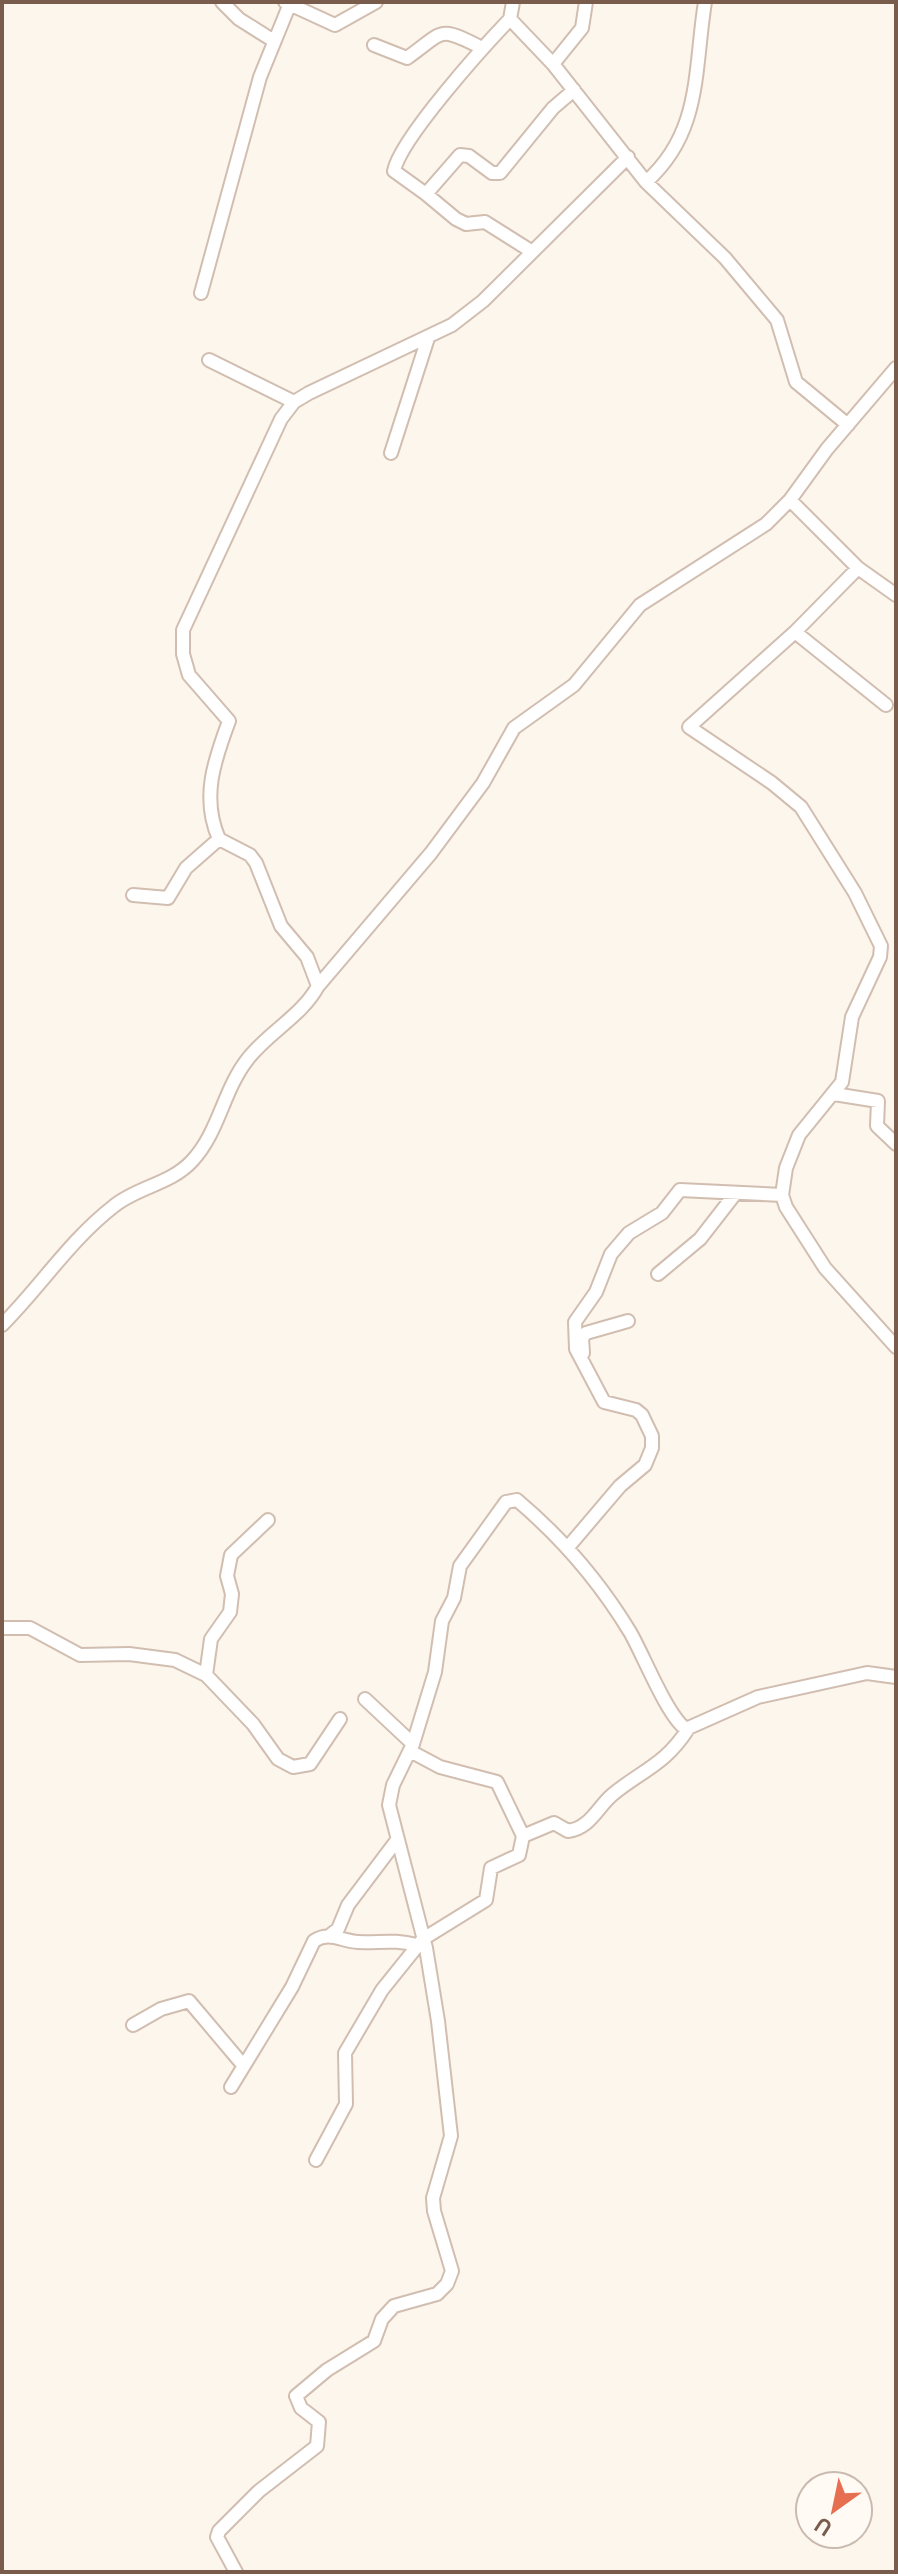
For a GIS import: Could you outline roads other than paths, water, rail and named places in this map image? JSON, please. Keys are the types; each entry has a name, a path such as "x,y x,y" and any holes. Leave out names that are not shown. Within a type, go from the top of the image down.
{"street":[{"path":"222,2 239,19 274,41"},
{"path":"201,293 260,77 287,4 335,25 376,2"},
{"path":"513,2 510,19 432,110 394,171 456,219 466,224 485,222 531,251"},
{"path":"553,64 582,28 586,2"},
{"path":"646,182 671,158 681,137 698,77 705,2"},
{"path":"510,19 553,64 646,182 719,251 777,320 796,382 848,425"},
{"path":"374,45 407,58 429,38 444,33 460,36 482,48"},
{"path":"426,194 460,155 469,156 492,173 500,173 553,108 574,90"},
{"path":"318,986 307,957 281,926 256,863 250,855 219,839 211,822 208,789 229,721 189,675 183,654 183,630 281,419 294,402 330,381 452,325 483,301 628,157"},
{"path":"391,453 428,338"},
{"path":"209,360 294,402"},
{"path":"2,1325 46,1280 79,1236 126,1198 168,1178 192,1162 214,1130 228,1092 247,1060 308,1002 318,986 431,853 483,783 514,728 574,685 640,605 766,524 790,500 896,368"},
{"path":"790,500 858,568 896,595"},
{"path":"858,568 795,632 689,727 772,783 801,807 874,929 881,946 880,957 852,1017 842,1082 799,1135 786,1168 782,1195 825,1268 896,1347"},
{"path":"795,632 886,705"},
{"path":"133,895 168,898 186,868 219,839"},
{"path":"834,1094 878,1101 877,1126 896,1144"},
{"path":"569,1546 620,1486 645,1465 652,1448 652,1436 642,1415 636,1410 604,1402 575,1342 575,1322 596,1292 611,1254 629,1233 662,1213 680,1190 691,1188 735,1194 782,1195"},
{"path":"658,1274 700,1239 735,1194"},
{"path":"584,1361 582,1338 586,1333 628,1321"},
{"path":"236,2572 217,2537 219,2531 259,2491 317,2446 319,2422 301,2408 296,2396 327,2370 374,2341 382,2319 394,2306 437,2294 451,2277 452,2264 437,2225 433,2198 451,2130 433,1984 419,1942 389,1813 390,1798 411,1748 435,1672 442,1621 454,1598 460,1566 506,1502 517,1500 569,1546 630,1633 681,1726 688,1729"},
{"path":"206,1675 211,1639 230,1612 232,1594 227,1576 231,1555 268,1520"},
{"path":"2,1628 30,1628 80,1655 161,1656 206,1675 253,1724 278,1759 293,1767 310,1764 340,1719"},
{"path":"523,1836 554,1823 568,1831 583,1826 614,1794 669,1755 688,1729 758,1697 867,1673 896,1677"},
{"path":"316,2160 346,2104 345,2053 382,1990 419,1942 489,1897 491,1868 519,1855 523,1836 497,1782 440,1767 411,1748 365,1699"},
{"path":"231,2087 292,1987 314,1941 338,1929 348,1905 397,1840"},
{"path":"329,1936 358,1942 387,1939 419,1942"},
{"path":"133,2025 161,2009 189,2001 243,2065"}]}
